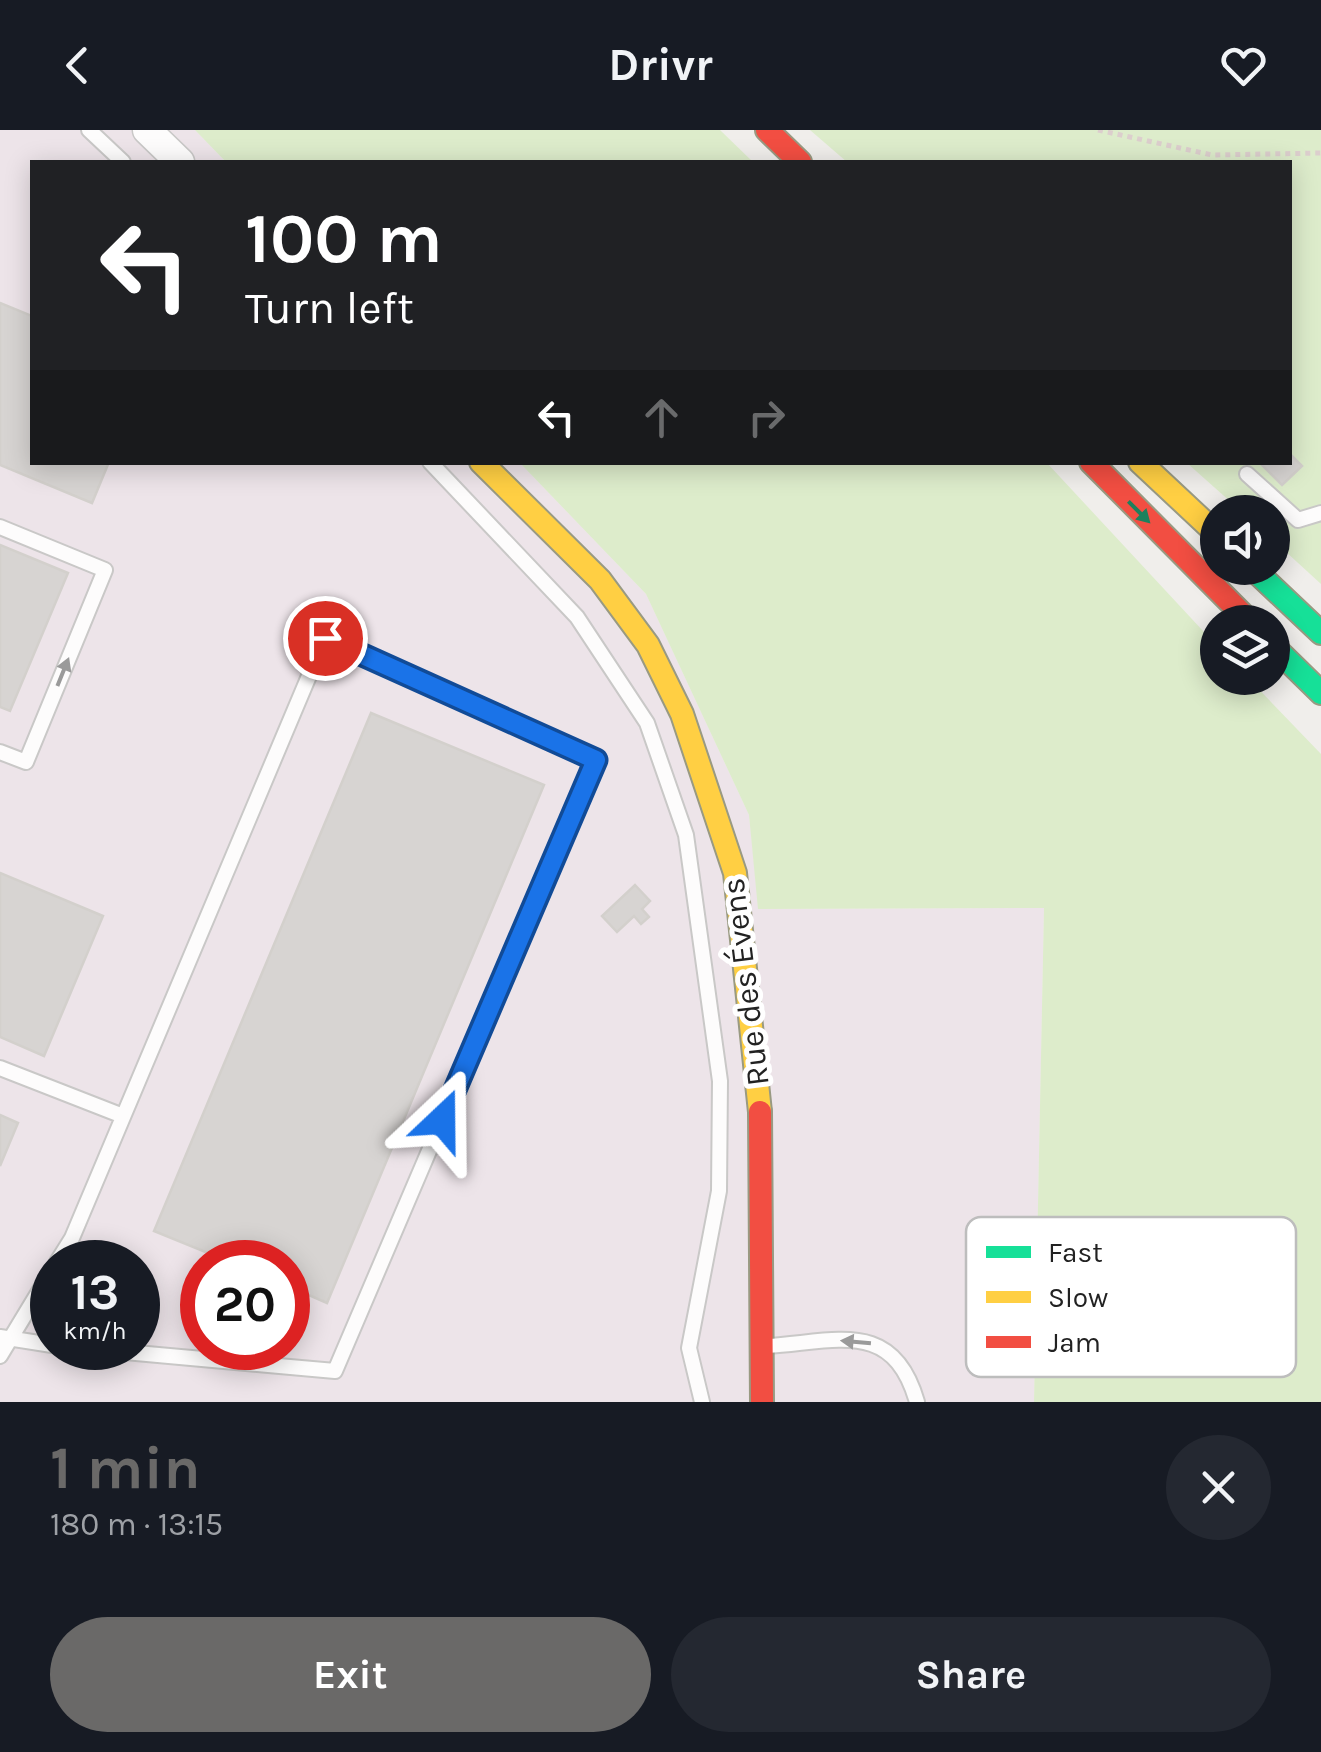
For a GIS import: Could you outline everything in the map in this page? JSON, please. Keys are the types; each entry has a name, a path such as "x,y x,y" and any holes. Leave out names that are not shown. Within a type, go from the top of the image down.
{"street":[{"path":"148,130 178,160"},
{"path":"767,130 798,160"},
{"name":"Rue des Évens","path":"485,465 600,580 648,645 682,714 734,873 761,1118 762,1402"},
{"path":"1093,465 1233,605"},
{"path":"1143,465 1200,518"},
{"path":"1270,585 1321,634"},
{"path":"1290,663 1321,693"}],"lane":[{"path":"89,130 120,160"},
{"path":"433,465 577,617 647,723 686,835 720,1081 719,1191 689,1348 702,1402"},
{"path":"1247,474 1298,520 1321,514"},
{"path":"0,527 106,570 26,762 0,752"},
{"path":"71,1240 325,638 596,760 335,1371 160,1355"},
{"path":"0,1068 123,1116"},
{"path":"0,1356 5,1339 30,1302"},
{"path":"762,1346 860,1338 898,1358 910,1378 916,1402"},
{"path":"5,1339 30,1342"}],"path":[{"path":"1098,130 1212,155 1321,153"}],"shaded area":[{"path":"0,130 195,130 224,160 30,160 30,465 522,465 646,594 749,815 759,909 1044,908 1038,1217 966,1217 966,1377 1035,1377 1034,1402 0,1402"}],"green space":[{"path":"195,130 720,130 751,160 224,160"},
{"path":"810,130 1321,130 1321,584 1290,556 1290,495 1223,495 1189,465 1292,465 1292,160 845,160"},
{"path":"522,465 1049,465 1200,628 1200,695 1264,695 1321,754 1321,1402 1034,1402 1035,1377 1296,1377 1296,1217 1038,1217 1044,908 758,909 749,815 646,594"}],"building":[{"path":"0,303 30,315 30,465 108,465 92,503 0,465"},
{"path":"1292,456 1302,466 1282,485 1262,465 1292,465"},
{"path":"0,545 68,573 10,711 0,707"},
{"path":"371,713 544,785 327,1303 310,1296 310,1240 180,1242 154,1231"},
{"path":"0,873 103,916 44,1056 0,1037"},
{"path":"635,885 650,901 642,909 649,917 641,924 634,916 617,932 602,916"},
{"path":"0,1115 18,1123 0,1166"}],"traffic: fast":[{"path":"1270,585 1321,633"},
{"path":"1290,663 1321,693"}],"traffic: slow":[{"path":"484,465 600,580 648,645 682,714 735,873 760,1112"},
{"path":"1143,465 1200,518"}],"traffic: jam":[{"path":"767,130 798,160"},
{"path":"1094,465 1233,605"},
{"path":"760,1112 762,1402"}],"route":[{"path":"325,638 596,760 442,1120"}]}
